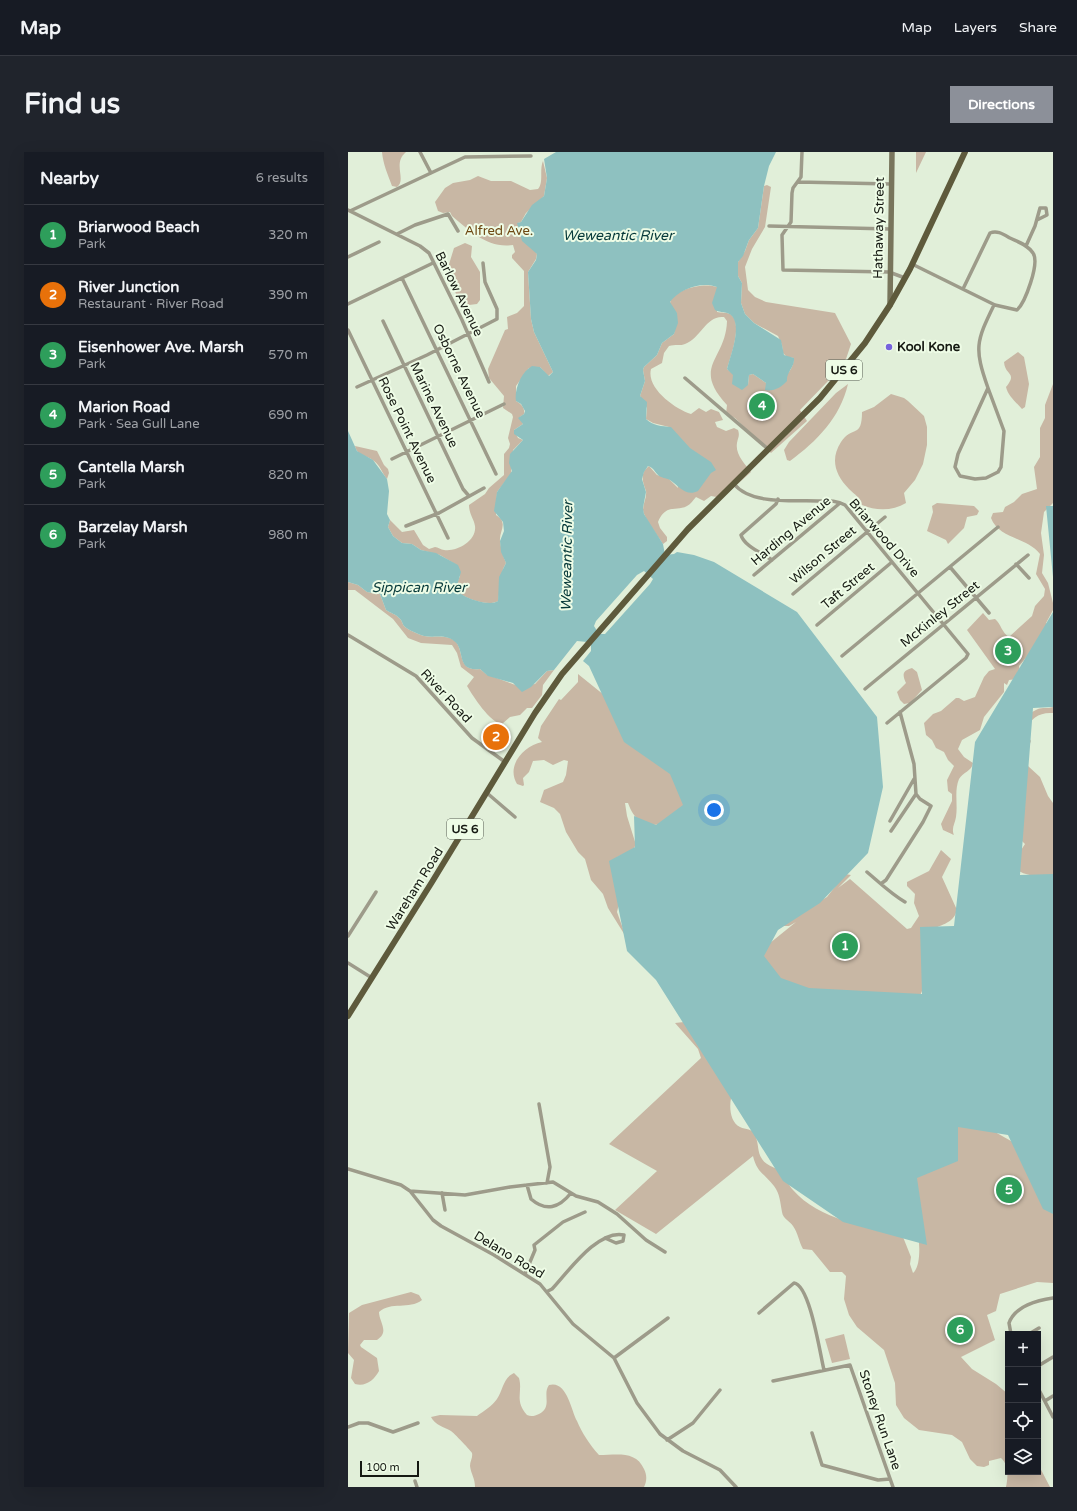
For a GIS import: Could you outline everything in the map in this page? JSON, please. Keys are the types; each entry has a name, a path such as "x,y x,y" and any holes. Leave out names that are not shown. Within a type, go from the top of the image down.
{"main road":[{"name":"US 6","path":"733,483 834,382 865,343 890,305 905,278 965,152"},
{"name":"Wareham Road","path":"348,1016 548,692 586,645 669,550 733,483"}],"street":[{"path":"420,152 430,173"},
{"path":"802,152 801,177 793,188 791,222 782,235 782,270 889,272 905,278"},
{"name":"Hathaway Street","path":"890,305 889,272 892,152"},
{"path":"349,211 467,156 531,156"},
{"path":"798,182 891,184"},
{"name":"Barlow Avenue","path":"349,211 397,234 425,250 468,334 489,382"},
{"path":"397,234 415,225 448,214 458,231"},
{"path":"1026,246 1037,220"},
{"path":"769,226 890,229"},
{"path":"912,264 994,305 1017,310 1023,302 1036,264 1033,253 1026,246 1000,233 990,233 963,289"},
{"path":"348,258 378,242"},
{"path":"348,304 433,263"},
{"path":"357,387 404,366 497,320 497,309 485,282 483,263"},
{"name":"Osborne Avenue","path":"402,278 496,474"},
{"path":"988,388 958,454 955,467 960,476 975,479 986,478 998,472 1001,467 1004,431 988,388 980,360 978,341 994,305"},
{"name":"Marine Avenue","path":"383,321 463,489 469,496"},
{"name":"Rose Point Avenue","path":"348,330 448,538"},
{"path":"685,378 768,449"},
{"path":"392,459 504,404"},
{"name":"Briarwood Drive","path":"733,483 740,492 748,496 840,503 845,505 919,593 968,656 900,712"},
{"path":"406,526 436,513 484,488"},
{"path":"772,560 743,540 741,535 776,504 778,499"},
{"name":"Harding Avenue","path":"754,575 818,523 840,503"},
{"name":"Wilson Street","path":"793,594 885,517"},
{"path":"842,656 998,527"},
{"name":"McKinley Street","path":"865,689 1028,555"},
{"name":"Taft Street","path":"817,625 892,562"},
{"path":"1016,564 1029,578"},
{"path":"950,567 988,613"},
{"name":"River Road","path":"348,635 416,676 472,738 505,762"},
{"path":"882,883 886,880 931,806 920,799 916,794 914,764 900,712 888,723"},
{"path":"890,821 915,777"},
{"path":"487,793 515,817"},
{"path":"891,831 916,794"},
{"path":"867,872 882,883 886,889 906,902"},
{"path":"348,936 376,892"},
{"path":"348,963 372,978"},
{"path":"539,1104 550,1167 547,1183"},
{"name":"Delano Road","path":"348,1170 397,1183 410,1191 433,1220 441,1226 525,1274 548,1291 573,1324 614,1358 641,1409 653,1426 667,1440 683,1452 720,1470 736,1487"},
{"path":"410,1191 442,1192 465,1195 553,1182 571,1193 598,1202 617,1214 646,1240 665,1252"},
{"path":"527,1185 531,1199 541,1206 554,1207 566,1200 571,1193"},
{"path":"442,1192 445,1210"},
{"path":"525,1274 535,1250 534,1245 563,1222 585,1212"},
{"path":"548,1291 552,1290 597,1242 605,1238 617,1233 624,1235 623,1241 616,1243 605,1238"},
{"path":"759,1313 790,1285 794,1283 799,1285 808,1302 824,1370"},
{"path":"1010,1331 1009,1323 1015,1315 1029,1304 1053,1298"},
{"path":"614,1358 668,1318"},
{"path":"1034,1331 1040,1328"},
{"path":"1041,1364 1053,1357"},
{"name":"Stoney Run Lane","path":"774,1381 850,1365 893,1487"},
{"path":"667,1440 693,1423 720,1390"},
{"path":"1041,1394 1053,1416"},
{"path":"1045,1401 1053,1396"},
{"path":"348,1427 359,1423 368,1423 393,1432 418,1423"},
{"path":"812,1433 822,1465 878,1480 890,1479"},
{"path":"415,1481 417,1487"}],"green space":[{"path":"382,152 406,152 400,161 401,180 397,187 392,186"},
{"path":"916,152 926,152 916,173"},
{"name":"Alfred Ave.","path":"543,161 547,178 544,196 526,213 521,222 518,223 537,254 536,259 528,272 531,319 534,332 553,372 548,376 540,367 529,368 516,386 516,401 520,403 524,409 524,414 520,417 523,424 514,430 518,438 523,440 513,450 511,474 497,492 496,515 500,518 503,524 500,541 506,563 503,569 498,601 494,603 483,603 466,597 457,591 456,585 460,576 455,564 440,555 421,550 412,544 402,543 393,536 388,527 390,520 402,532 414,530 423,545 429,549 437,547 443,550 449,550 460,547 469,541 475,531 469,505 485,494 489,488 504,475 504,454 509,448 510,444 508,438 513,417 512,414 503,408 504,396 489,378 488,369 505,330 508,329 507,317 517,313 524,306 524,271 512,258 512,255 515,252 513,245 495,244 487,241 465,227 452,216 450,212 443,213 438,211 435,202 445,188 453,183 470,180 478,176 491,181 511,181 530,190 538,189 541,183 541,168"},
{"path":"767,185 771,187 765,227 752,249 745,267 748,290 755,297 766,302 835,313 851,344 846,359 839,364 831,378 800,410 807,421 771,453 735,418 726,414 727,405 717,392 712,381 711,372 713,363 722,345 725,334 727,321 724,317 718,317 708,323 691,341 682,345 669,346 664,353 662,363 651,369 653,383 657,390 677,408 691,414 699,408 706,412 711,409 719,412 723,420 715,422 717,427 726,431 734,428 738,430 738,451 741,459 751,472 722,498 711,496 704,501 696,497 691,503 683,508 671,509 664,512 658,522 660,528 667,537 667,541 663,544 648,522 643,510 646,491 643,475 649,466 657,475 668,478 678,488 669,427 653,423 646,419 647,408 640,396 645,381 643,370 644,367 657,355 662,343 674,334 677,314 670,304 672,299 676,294 689,288 705,285 717,287 717,312 730,314 734,318 736,324 735,340 727,369 748,385 749,375 753,374 766,383 766,390 780,381 788,373 793,364 794,358 787,357 783,353 782,345 778,336 754,323 745,314 741,303 742,283 738,276 738,262 745,251 749,240 758,228 764,186"},
{"path":"465,243 472,246 471,257 480,272 480,300 477,304 469,305 457,297 453,285 446,274 454,248"},
{"path":"1018,352 1024,357 1029,384 1025,407 1022,409 1010,396 1007,390 1006,387 1011,379 1011,376 1006,370 1004,362"},
{"path":"848,384 839,408 826,428 800,453 790,461 787,460 784,450 789,442 836,393"},
{"path":"1053,384 1053,503 1044,512 1041,533 1044,555 1042,573 1048,583 1053,603 1053,610 1046,623 1051,628 1019,666 1020,671 1017,679 1009,680 1007,685 1004,683 1004,692 984,717 980,730 962,740 958,749 964,757 973,763 971,768 959,779 956,793 956,819 953,828 954,835 943,830 941,824 952,801 952,794 948,791 947,780 954,766 948,760 944,752 936,748 932,740 926,735 924,723 933,714 941,711 956,698 964,701 975,697 984,677 989,671 995,669 967,630 983,613 989,620 995,619 1009,637 1032,616 1035,606 1044,596 1045,589 1036,574 1040,554 1028,544 1000,530 991,518 993,513 1003,512 1005,507 1014,502 1022,494 1037,489 1034,467 1040,457 1040,428 1045,418 1045,405"},
{"path":"891,394 904,398 924,416 927,427 927,445 923,464 915,480 904,493 906,503 896,508 879,509 862,505 859,498 844,484 840,478 835,461 841,442 849,434 856,431 860,426 862,412 874,407"},
{"path":"355,446 377,451 384,465 388,469 389,473 387,479 376,463 360,454"},
{"path":"937,503 974,506 979,511 977,515 967,517 964,528 948,544 946,540 927,531 933,512 932,506"},
{"path":"348,582 358,585 367,592 380,594 386,610 398,617 404,626 411,630 424,636 446,637 454,640 467,667 472,669 480,669 486,674 518,686 535,684 547,671 554,670 543,685 542,695 532,708 527,708 520,715 510,717 502,724 497,722 492,719 482,708 467,686 474,677 461,667 457,653 452,645 421,643 408,638 393,619 355,590 348,590"},
{"path":"912,668 917,672 922,690 910,703 904,704 900,700 897,692 906,683 904,672"},
{"path":"578,674 604,695 667,769 690,799 673,823 658,825 646,824 640,821 628,803 625,803 627,816 636,845 634,848 612,862 620,899 617,912 626,937 608,908 603,894 591,880 585,859 578,852 566,832 560,814 554,808 540,802 544,790 563,782 566,775 568,761 564,760 553,765 544,760 533,761 529,772 523,778 523,786 517,784 514,777 515,764 518,758 523,752 535,744 542,742 538,738 541,726 559,699 561,700 578,682"},
{"path":"1053,707 1053,713 1036,717 1025,731 1031,741 1026,754 1028,766 1040,777 1048,796 1053,803 1053,896 1050,887 1046,882 1040,878 1022,873 1012,864 1025,844 1020,839 1017,829 1024,767 1019,749 1021,729 1027,717 1032,712 1040,708"},
{"path":"941,850 951,859 942,877 957,910 952,919 929,932 929,942 934,953 931,970 916,1005 902,1012 838,1007 805,1001 773,986 761,970 759,958 762,953 762,944 767,935 798,908 820,901 827,897 845,874 851,875 838,888 850,879 907,929 911,928 919,916 914,903 915,894 907,886 907,882 929,871","holes":["796,922 770,943 779,926 789,926"]},
{"path":"684,1022 733,1091 730,1105 731,1116 740,1127 751,1130 754,1133 759,1153 764,1162 782,1172 793,1190 816,1208 844,1221 903,1237 911,1257 910,1264 913,1273 917,1266 919,1242 916,1212 909,1177 949,1124 995,1132 1011,1141 1025,1154 1053,1200 1053,1283 1037,1282 1000,1294 996,1311 987,1315 995,1340 961,1357 972,1369 1005,1392 1005,1464 1001,1458 989,1461 989,1465 984,1467 977,1466 970,1459 962,1442 952,1435 919,1430 904,1418 896,1405 895,1383 884,1350 857,1327 849,1315 844,1299 846,1276 842,1272 830,1272 812,1250 803,1249 795,1229 783,1214 778,1192 759,1170 753,1156 656,1234 615,1210 657,1171 609,1144 701,1058 698,1049 675,1023"},
{"path":"411,1292 419,1295 422,1300 411,1305 389,1307 379,1312 383,1327 383,1334 377,1340 364,1340 360,1345 377,1358 379,1371 375,1377 366,1384 355,1384 351,1378 354,1360 348,1353 349,1313 362,1305"},
{"path":"844,1334 850,1359 832,1363 825,1339"},
{"path":"514,1373 519,1378 520,1401 523,1410 527,1415 534,1416 543,1411 546,1404 546,1392 549,1385 560,1387 568,1397 586,1439 599,1455 619,1454 631,1456 636,1459 646,1474 644,1487 475,1487 470,1466 472,1453 451,1431 437,1424 431,1417 440,1415 477,1416 495,1402 505,1381"},
{"path":"1041,1470 1050,1487 1006,1487 1007,1476 1041,1475"}],"water":[{"path":"556,152 776,152 769,166 764,186 758,228 749,240 743,256 738,262 738,276 742,283 741,303 745,314 754,323 781,340 784,355 794,358 787,381 777,388 765,390 766,383 753,374 749,375 748,385 742,390 732,384 733,375 727,369 736,335 735,321 730,314 715,310 712,303 717,287 705,285 691,287 679,293 670,302 677,313 678,323 674,334 662,343 657,355 644,367 643,370 645,381 640,396 647,402 646,419 661,426 671,427 690,448 711,462 716,470 711,473 698,491 690,493 686,492 670,480 659,476 648,466 644,472 642,479 646,492 643,508 644,514 663,544 665,555 674,554 677,552 694,555 714,562 797,612 877,717 883,787 868,853 820,903 778,930 764,956 781,978 809,988 922,994 920,927 954,926 975,742 1053,612 1053,707 1033,708 1020,875 1053,874 1053,1214 1043,1209 1008,1135 958,1127 958,1161 917,1178 927,1245 843,1222 783,1181 656,980 627,951 609,861 635,847 634,816 656,825 683,805 670,774 624,742 589,666 583,661 591,651 591,645 587,642 577,641 554,670 547,671 531,687 522,692 513,683 488,676 480,669 472,669 467,667 464,664 458,645 454,641 443,637 424,636 411,630 404,626 398,617 386,610 380,594 367,592 358,585 348,582 348,431 357,451 373,460 387,479 389,491 387,514 390,520 388,527 393,536 402,543 412,544 421,550 436,553 458,565 461,572 456,589 464,596 476,601 489,603 498,601 499,577 506,563 501,552 500,541 504,531 503,522 494,511 497,492 512,471 509,463 510,454 523,440 514,434 514,430 523,424 518,418 524,414 525,411 521,404 516,401 517,387 525,372 532,366 540,367 549,376 553,372 534,332 531,319 528,272 536,260 537,254 522,241 517,223 521,222 532,205 544,196 547,178 544,159","holes":["644,571 653,579 605,634 599,634 594,626 596,621 637,575"]},
{"path":"1046,506 1053,506 1053,577"}],"place":[{"name":"Kool Kone","path":"889,347"},
{"name":"Marion Road","path":"762,406"},
{"name":"Eisenhower Ave. Marsh","path":"1008,651"},
{"name":"River Junction","path":"496,737"},
{"name":"Briarwood Beach","path":"845,946"},
{"name":"Cantella Marsh","path":"1009,1190"},
{"name":"Barzelay Marsh","path":"960,1330"}],"water label":[{"name":"Weweantic River","path":"618,235"},
{"name":"Weweantic River","path":"567,556"},
{"name":"Sippican River","path":"419,587"}]}
